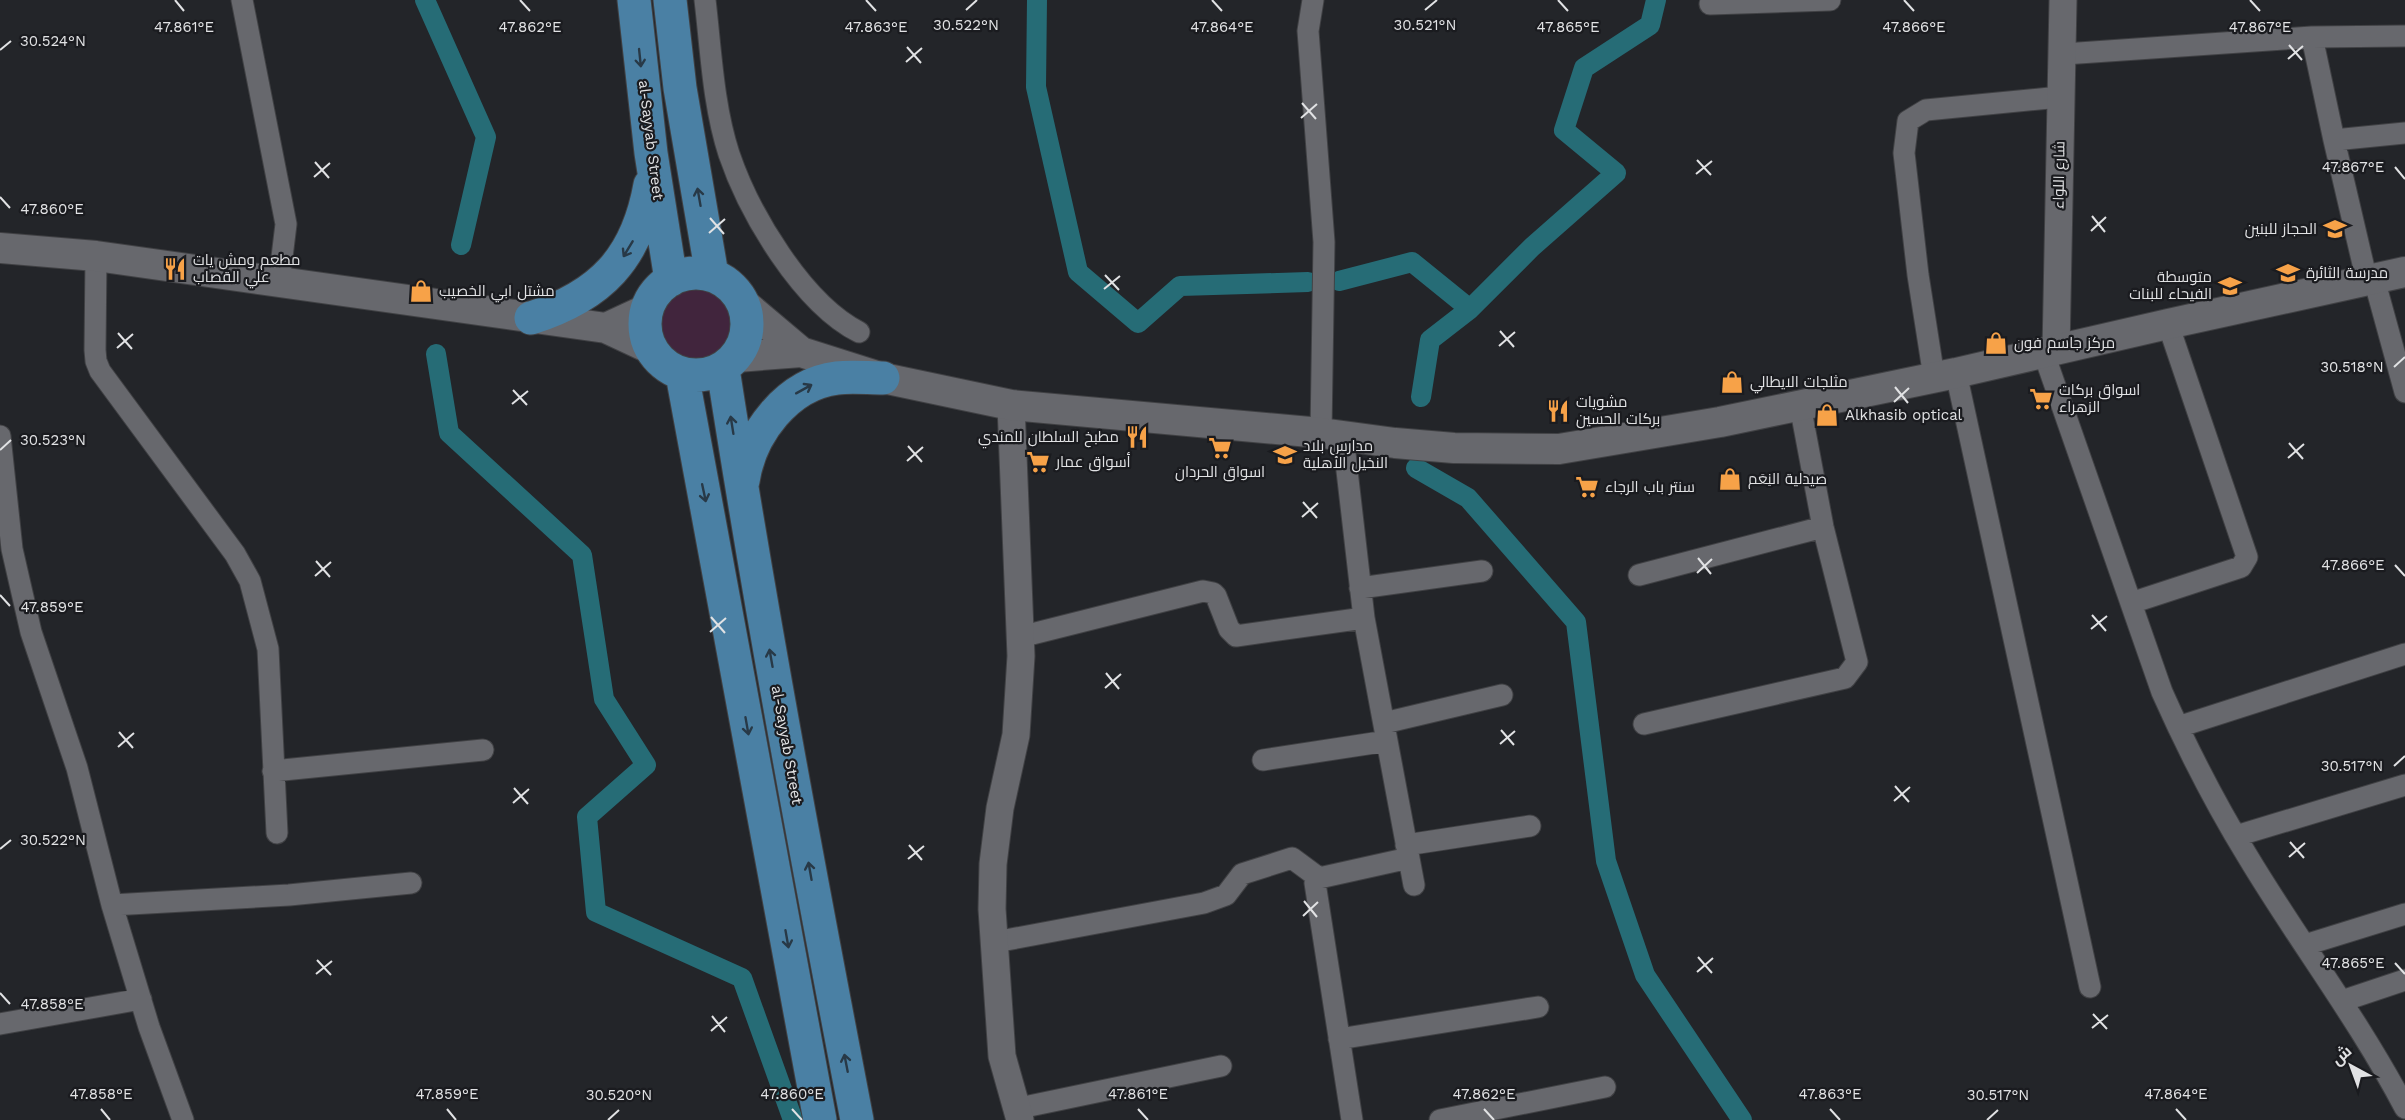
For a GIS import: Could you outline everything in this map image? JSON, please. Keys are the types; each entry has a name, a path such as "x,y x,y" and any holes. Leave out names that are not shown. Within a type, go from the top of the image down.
{"main road":[{"name":"al-Sayyab Street","path":"634,0 651,153 670,280"},
{"path":"670,0 680,88 712,275"},
{"path":"531,318 558,309 582,296 604,279 622,258 637,234 646,208 651,181 651,153"},
{"path":"0,248 96,256 606,328 651,349"},
{"path":"743,303 801,352 884,378 1011,405 1332,434 1454,448 1559,449 1720,422 1945,375 2405,272"},
{"path":"730,363 744,344 747,331 747,317 736,291 725,281 712,275 698,273 684,274 660,287 647,309 646,336 651,349 669,369 682,374 703,375 730,363 801,352"},
{"path":"606,328 647,309"},
{"name":"al-Sayyab Street","path":"730,363 741,489 810,875 857,1120"},
{"path":"682,374 820,1120"},
{"path":"741,489 744,471 760,434 774,415 802,388 837,378 884,378"}],"street":[{"path":"242,0 286,224 279,282"},
{"path":"705,0 720,115 729,153 743,187 786,264 821,303 859,332"},
{"path":"1313,0 1308,31 1324,242 1332,434 1414,885"},
{"path":"1710,4 1830,0"},
{"name":"شارع اللواء","path":"2050,352 2060,97 2064,54 2063,0"},
{"path":"2064,54 2312,37 2405,36"},
{"path":"2312,37 2334,140 2371,280 2405,392"},
{"path":"2060,97 1926,110 1908,121 1904,153 1918,275 1945,375 2090,987"},
{"path":"2334,140 2405,132"},
{"path":"96,256 95,350 100,371 235,554 255,593 268,649 277,833"},
{"path":"2131,603 2241,567 2247,557 2168,324"},
{"path":"2050,352 2131,603 2162,692 2178,727 2236,836 2380,1059 2405,1108"},
{"path":"1011,405 1020,637 1016,735 1000,808 993,864 994,942 1002,1056 1017,1115 1221,1066"},
{"path":"1644,724 1845,678 1857,662 1822,527 1800,405"},
{"path":"0,436 6,550 77,768 112,905 141,999 183,1120"},
{"path":"1639,575 1822,527"},
{"path":"1359,588 1482,571"},
{"path":"1020,637 1203,591 1213,592 1216,596 1229,629 1236,636 1364,618"},
{"path":"2178,727 2405,654"},
{"path":"1263,760 1386,732 1502,695"},
{"path":"273,771 483,750"},
{"path":"2236,836 2405,785"},
{"path":"1352,1120 1315,883 1319,878 1407,852 1530,826"},
{"path":"994,942 1204,903 1226,895 1242,874 1292,858 1319,878"},
{"path":"112,905 289,894 411,883"},
{"path":"2305,945 2405,914"},
{"path":"2342,1001 2405,980"},
{"path":"0,1023 141,999"},
{"path":"1339,1039 1538,1007"},
{"path":"1440,1120 1507,1114 1605,1087"}],"shaded area":[{"path":"697,282 713,285 726,294 735,307 738,323 735,339 726,352 713,361 697,364 681,361 668,352 659,339 656,323 659,307 668,294 681,285"}],"waterway":[{"path":"425,0 486,137 461,245"},
{"path":"1037,0 1036,87 1078,272 1138,323 1180,286 1308,282"},
{"path":"1421,397 1430,340 1470,309 1532,247 1616,173 1564,130 1584,68 1650,25 1656,0"},
{"path":"1339,281 1412,262 1470,309"},
{"path":"436,354 449,433 582,555 604,699 646,765 587,817 596,912 742,978 793,1120"},
{"path":"1416,468 1468,498 1576,622 1606,861 1645,975 1742,1120"}],"place":[{"name":"الحجاز للبنين","path":"2335,229"},
{"name":"مطعم ومش يات علي القصاب","path":"175,269"},
{"name":"مدرسة الثائرة","path":"2288,273"},
{"name":"متوسطة الفيحاء للبنات","path":"2230,286"},
{"name":"مشتل ابي الخصيب","path":"421,291"},
{"name":"مركز جاسم فون","path":"1996,343"},
{"name":"مثلجات الايطالي","path":"1732,382"},
{"name":"اسواق بركات الزهراء","path":"2041,399"},
{"name":"مشويات بركات الحسين","path":"1558,411"},
{"name":"Alkhasib optical","path":"1827,415"},
{"name":"مطبخ السلطان للمندي","path":"1137,437"},
{"name":"اسواق الحردان","path":"1220,448"},
{"name":"مدارس بلاد النخيل الأهلية","path":"1285,455"},
{"name":"أسواق عمار","path":"1038,462"},
{"name":"صيدلية النِعَم","path":"1730,479"},
{"name":"سنتر باب الرجاء","path":"1587,487"}]}
